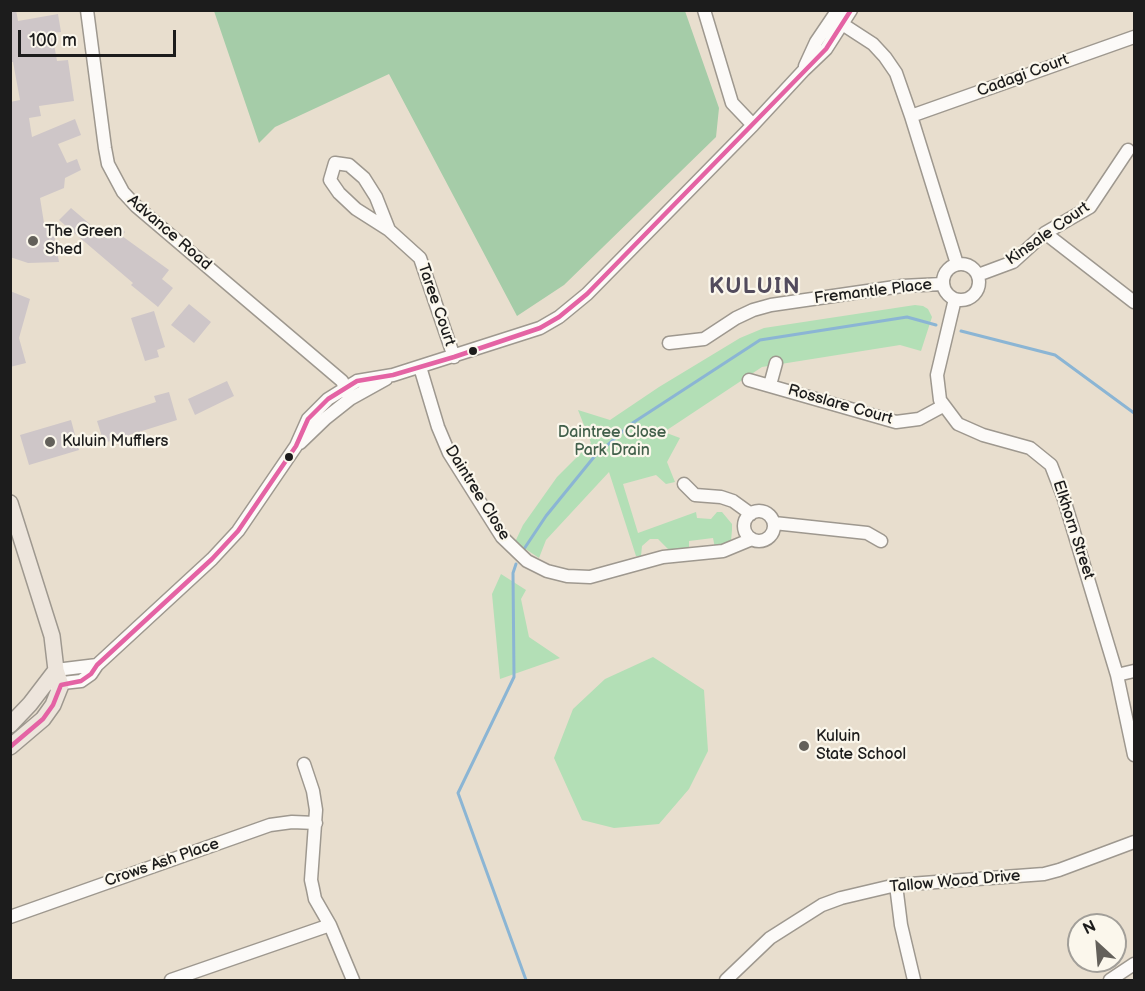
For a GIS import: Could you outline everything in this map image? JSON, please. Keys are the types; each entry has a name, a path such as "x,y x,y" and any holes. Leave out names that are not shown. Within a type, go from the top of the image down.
{"main road":[{"path":"10,504 52,636 54,679 53,705 43,718 10,747"},
{"path":"10,724 54,679"}],"street":[{"name":"Advance Road","path":"87,10 105,148 111,171 123,192 136,206 342,381 350,399"},
{"path":"704,10 732,103 753,125"},
{"path":"54,679 97,665 212,559 238,531 296,446 312,414 328,399 357,381 393,375 540,328 559,317 587,294 753,125 804,70 816,42 838,17 851,10"},
{"path":"838,17 873,44 896,73 957,264"},
{"name":"Cadagi Court","path":"911,116 1134,37"},
{"name":"Kinsale Court","path":"978,275 1013,262 1045,234 1090,207 1128,150"},
{"name":"Taree Court","path":"390,230 376,197 364,177 349,165 335,163 330,180 339,193 356,209 390,230 420,258 454,357"},
{"path":"1045,234 1134,302"},
{"path":"957,264 969,266 978,275 978,289 964,300 955,299 945,292 942,284 946,272 957,264"},
{"name":"Fremantle Place","path":"669,343 704,339 736,318 771,305 902,286 942,284"},
{"path":"944,406 940,400 938,375 955,299"},
{"name":"Rosslare Court","path":"770,386 776,363"},
{"name":"Daintree Close","path":"420,367 438,427 449,453 502,537 527,561 547,571 567,576 590,577 663,557 723,551 752,539"},
{"path":"296,446 350,399 393,375"},
{"name":"Rosslare Court","path":"748,380 896,422 919,419 944,406"},
{"name":"Elkhorn Street","path":"944,406 958,424 983,435 1030,448 1051,465 1065,501 1117,675 1134,755"},
{"path":"684,484 695,495 721,497 733,501 751,514"},
{"path":"765,512 772,518 774,528 770,536 761,540 752,539 744,527 745,522 751,514 765,512"},
{"path":"774,523 867,532 881,542"},
{"path":"1117,675 1134,671"},
{"path":"304,765 315,800 316,823 311,880 315,899 330,925 353,981"},
{"name":"Crows Ash Place","path":"10,917 270,825 292,822 316,823"},
{"name":"Tallow Wood Drive","path":"726,981 770,938 822,905 841,898 896,885 1044,874 1134,842"},
{"path":"896,885 901,925 914,981"},
{"path":"171,981 330,925"},
{"path":"1110,981 1134,964"}],"green space":[{"path":"214,11 685,11 719,108 716,137 564,285 517,316 389,74 275,127 259,143"},
{"name":"Daintree Close Park Drain","path":"915,305 928,309 932,317 921,351 900,345 762,367 664,432 680,438 667,462 675,482 666,484 656,475 623,484 638,533 696,512 697,518 711,519 717,512 722,512 732,524 732,530 731,541 722,548 715,548 713,538 689,541 689,550 671,552 658,539 650,539 642,546 641,556 636,556 609,472 546,540 539,558 515,542 523,525 557,477 591,443 578,410 610,420 740,338 764,328"},
{"path":"501,574 526,590 521,599 529,637 560,658 500,679 492,594"},
{"path":"653,657 704,690 708,751 689,789 659,824 614,828 582,820 554,758 573,709 605,679"}],"building":[{"path":"10,10 16,10 18,21 58,14 61,32 52,33 57,61 68,60 74,101 39,106 41,116 29,118 32,137 75,119 81,135 58,144 67,163 77,159 81,170 65,178 64,188 40,198 44,223 52,223 59,262 28,263 10,257 10,102 20,100 13,62 10,62"},
{"path":"71,208 105,237 116,224 125,232 122,236 169,270 162,279 173,288 158,307 59,220"},
{"path":"10,291 30,299 19,338 26,363 10,367"},
{"path":"189,304 211,322 194,343 171,325"},
{"path":"154,311 165,347 157,350 159,357 145,361 131,318"},
{"path":"227,381 234,396 195,415 188,399"},
{"path":"169,392 177,420 104,443 97,421 156,402 154,396"},
{"name":"Kuluin Mufflers","path":"71,420 79,450 29,465 20,435"}],"waterway":[{"name":"Daintree Close Park Drain","path":"524,549 546,516 594,457 631,424 760,340 907,317 936,325"},
{"path":"961,331 1055,355 1134,413"},
{"name":"Daintree Close Park Drain","path":"516,564 513,573 514,677 458,793 526,980"}],"transit line":[{"path":"10,747 43,719 53,705 61,685 81,681 91,674 97,665 212,559 238,531 296,446 308,419 328,399 357,381 393,375 454,357 540,328 559,317 587,294 826,49 851,10"}],"place":[{"name":"The Green Shed","path":"33,241"},
{"name":"Kuluin Mufflers","path":"50,442"},
{"name":"Kuluin State School","path":"804,746"}],"district":[{"name":"KULUIN","path":"755,287"}]}
